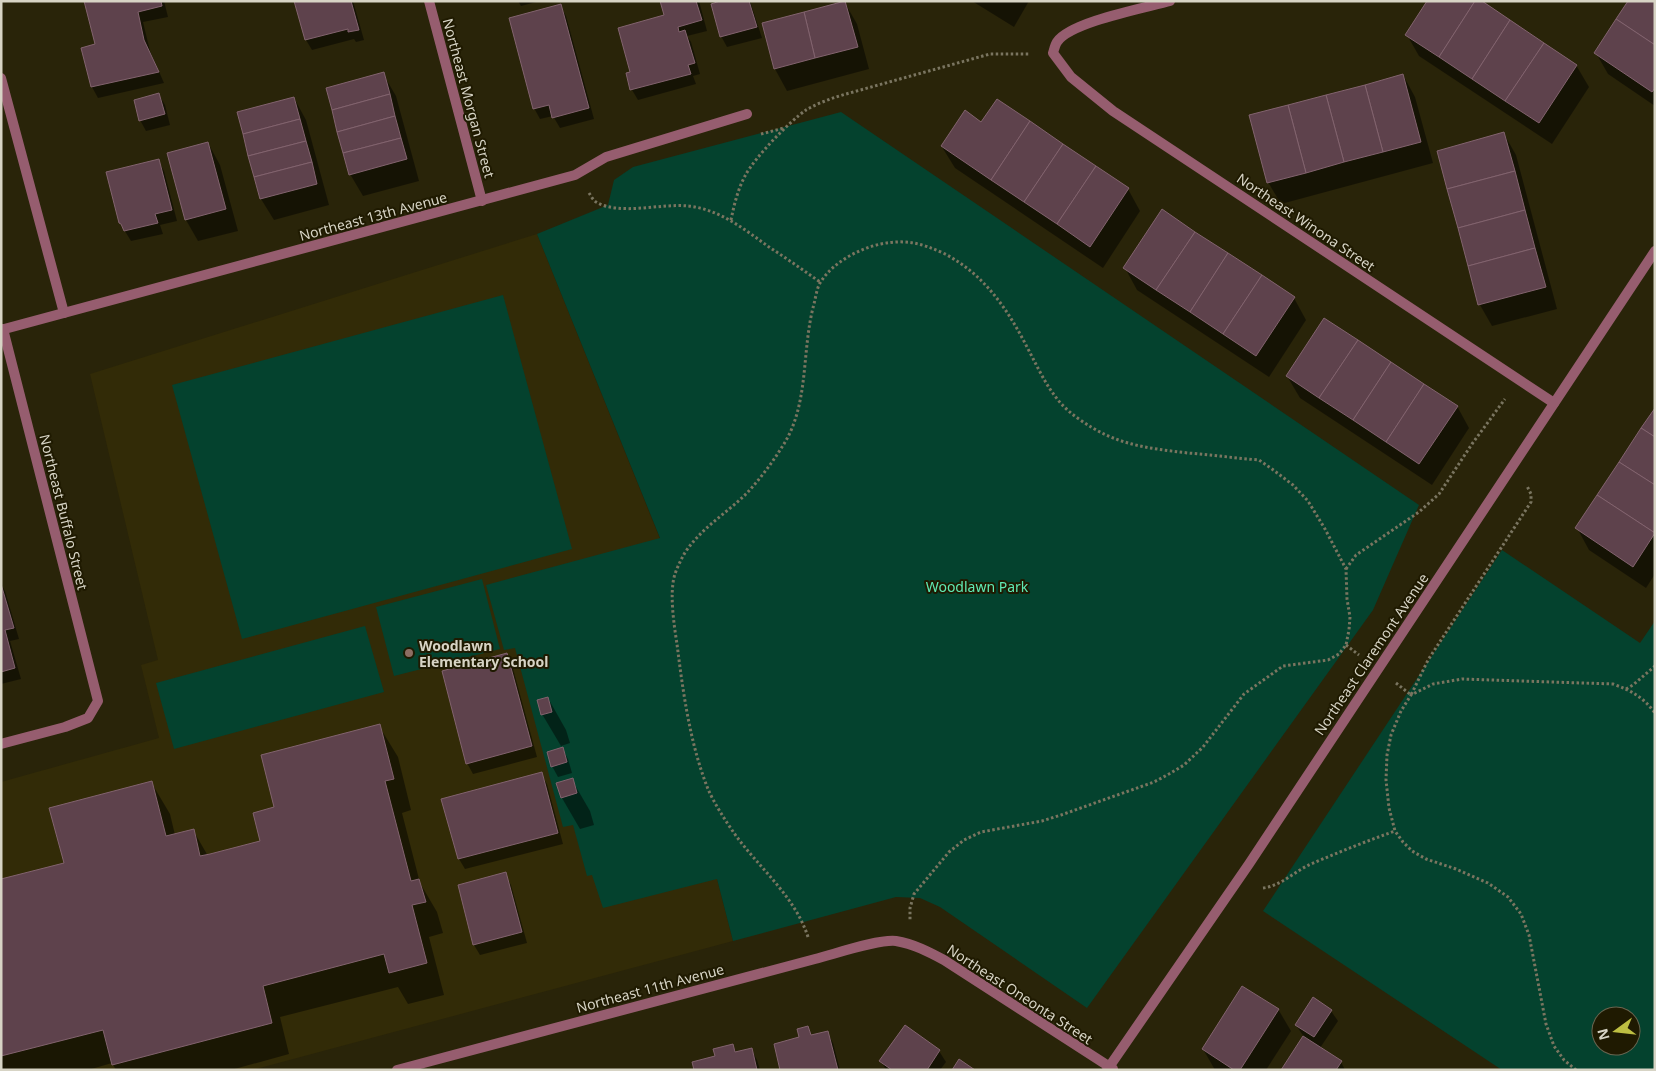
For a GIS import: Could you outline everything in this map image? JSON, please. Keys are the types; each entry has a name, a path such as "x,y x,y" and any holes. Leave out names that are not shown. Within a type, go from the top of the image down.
{"street":[{"name":"Northeast Morgan Street","path":"429,1 482,201"},
{"path":"1053,53 1057,42 1073,30 1099,20 1170,1"},
{"name":"Northeast Winona Street","path":"1053,53 1071,77 1113,110 1554,403"},
{"path":"1,78 64,313"},
{"name":"Northeast 13th Avenue","path":"2,330 574,175 606,157 747,114"},
{"name":"Northeast Claremont Avenue","path":"1110,1069 1655,251"},
{"name":"Northeast Buffalo Street","path":"1,744 65,727 88,718 98,701 2,330"},
{"name":"Northeast 11th Avenue","path":"397,1070 815,958 879,943 894,941 911,944"},
{"name":"Northeast Oneonta Street","path":"911,944 944,960 1110,1069"}],"path":[{"path":"731,220 736,196 746,175 777,137 806,111 828,99 990,54 1053,53"},
{"path":"574,175 596,202 615,208 628,209 667,205 689,206 708,210 731,220 820,282"},
{"path":"815,958 804,924 781,890 733,832 708,790 693,736 682,680 672,613 674,575 693,541 748,492 773,461 791,434 801,396 811,315 820,282 832,269 848,257 875,245 896,241 925,245 955,259 980,278 999,300 1017,327 1043,380 1060,403 1077,418 1121,442 1143,448 1259,460 1293,485 1308,501 1326,529 1346,569 1350,630 1346,645 1339,654 1328,660 1283,666 1244,694 1203,747 1184,765 1169,774 1154,782 1061,816 1042,822 981,832 964,840 949,852 914,894 910,908 911,944"},
{"path":"1346,569 1356,555 1419,512 1439,494 1472,444 1519,380"},
{"path":"1515,462 1531,494 1531,502 1428,660 1401,711 1391,735 1387,754 1386,780 1389,808 1395,831 1412,851 1426,859 1456,869 1488,883 1508,897 1521,914 1529,934 1546,1024 1554,1046 1564,1060 1576,1070"},
{"path":"1626,689 1655,666"},
{"path":"1411,695 1434,684 1462,679 1613,684 1634,692 1655,713"},
{"path":"1230,891 1269,887 1309,865 1395,831"}],"shaded area":[{"name":"Woodlawn Elementary School","path":"537,234 660,539 717,879 733,941 252,1070 1,1070 1,782 159,738 141,665 158,660 90,374"}],"green space":[{"name":"Woodlawn Park","path":"841,112 1419,505 1373,610 1087,1008 940,907 920,898 896,897 733,941 717,879 603,908 592,875 587,876 573,825 563,827 515,648 504,650 486,585 660,538 537,234 608,205 614,180 633,167"},
{"path":"503,295 572,549 242,639 172,385"},
{"path":"1502,550 1640,643 1655,621 1655,1070 1502,1070 1263,911"},
{"path":"482,579 500,649 394,676 376,607"},
{"path":"365,626 384,692 174,749 156,683"}],"building":[{"path":"84,1 161,1 162,6 138,12 144,40 159,72 91,87 81,48 95,44"},
{"path":"294,1 351,1 359,30 348,32 348,29 305,40"},
{"path":"660,1 696,1 702,20 678,27 679,32 685,30 695,63 688,65 691,74 630,90 626,73 630,72 618,28 664,15"},
{"path":"720,1 749,1 757,27 720,37 711,4"},
{"path":"845,1 858,47 815,58 804,12"},
{"path":"1427,1 1475,1 1439,57 1405,35"},
{"path":"1475,1 1482,1 1510,20 1472,79 1439,57"},
{"path":"1628,1 1655,1 1655,45 1616,19"},
{"path":"561,4 589,108 552,118 549,105 533,109 509,18"},
{"path":"804,12 815,58 774,69 762,23"},
{"path":"1616,19 1655,45 1655,88 1652,92 1594,53"},
{"path":"1510,20 1544,43 1505,101 1472,79"},
{"path":"1544,43 1577,65 1539,123 1505,101"},
{"path":"384,72 390,94 332,110 326,88"},
{"path":"1403,74 1421,142 1383,152 1365,85"},
{"path":"1365,85 1383,152 1344,162 1326,95"},
{"path":"159,93 165,114 139,121 134,100"},
{"path":"390,94 395,116 337,132 332,110"},
{"path":"1326,95 1344,162 1306,173 1288,105"},
{"path":"294,97 300,119 243,134 237,112"},
{"path":"997,99 1030,121 991,180 941,146 965,110 981,122"},
{"path":"1288,105 1306,173 1267,183 1249,115"},
{"path":"395,116 401,138 343,153 337,132"},
{"path":"300,119 306,141 248,156 243,134"},
{"path":"1030,121 1063,144 1024,202 991,180"},
{"path":"1504,132 1515,171 1447,189 1437,151"},
{"path":"401,138 407,159 349,175 343,153"},
{"path":"306,141 312,162 254,177 248,156"},
{"path":"208,142 226,209 185,220 167,153"},
{"path":"1063,144 1096,166 1057,224 1024,202"},
{"path":"159,159 172,210 155,214 158,223 124,231 119,223 106,172"},
{"path":"312,162 317,184 260,199 254,177"},
{"path":"1096,166 1129,188 1090,247 1057,224"},
{"path":"1515,171 1525,210 1458,228 1447,189"},
{"path":"1162,209 1195,232 1156,290 1123,268"},
{"path":"1525,210 1535,248 1468,266 1458,228"},
{"path":"1195,232 1228,253 1190,312 1156,290"},
{"path":"1535,248 1546,287 1478,305 1468,266"},
{"path":"1228,253 1262,275 1223,334 1190,312"},
{"path":"1262,275 1295,297 1256,356 1223,334"},
{"path":"1324,318 1358,340 1319,398 1286,376"},
{"path":"1358,340 1391,362 1353,420 1319,398"},
{"path":"1391,362 1424,384 1386,442 1353,420"},
{"path":"1424,384 1458,406 1419,464 1386,442"},
{"path":"1655,408 1655,437 1641,428"},
{"path":"1641,428 1655,437 1655,485 1619,462"},
{"path":"1619,462 1655,485 1655,533 1597,495"},
{"path":"1597,495 1655,533 1633,567 1575,528"},
{"path":"1,584 14,628 5,630 15,668 1,672"},
{"path":"507,653 532,746 466,764 442,671"},
{"path":"548,697 552,712 541,715 537,700"},
{"path":"380,724 394,779 385,781 411,881 419,879 426,902 412,905 427,963 389,973 384,954 263,986 272,1023 112,1065 103,1030 1,1056 1,879 64,863 49,808 152,781 166,836 194,829 200,856 210,854 260,841 253,813 274,807 261,755"},
{"path":"563,747 567,762 551,767 547,752"},
{"path":"542,772 558,833 458,859 441,799"},
{"path":"573,778 577,793 561,798 556,783"},
{"path":"506,872 522,932 473,945 458,885"},
{"path":"1242,986 1279,1009 1240,1070 1234,1070 1202,1049"},
{"path":"1313,997 1332,1010 1314,1037 1295,1025"},
{"path":"905,1025 940,1050 927,1070 892,1070 879,1061"},
{"path":"808,1026 811,1035 828,1031 838,1070 780,1070 774,1044 799,1037 797,1029"},
{"path":"1303,1036 1342,1061 1336,1070 1281,1070"},
{"path":"733,1044 735,1052 752,1048 757,1070 694,1070 692,1062 715,1056 713,1049"},
{"path":"959,1059 975,1070 952,1070"}],"place":[{"name":"Woodlawn Elementary School","path":"409,653"}]}
